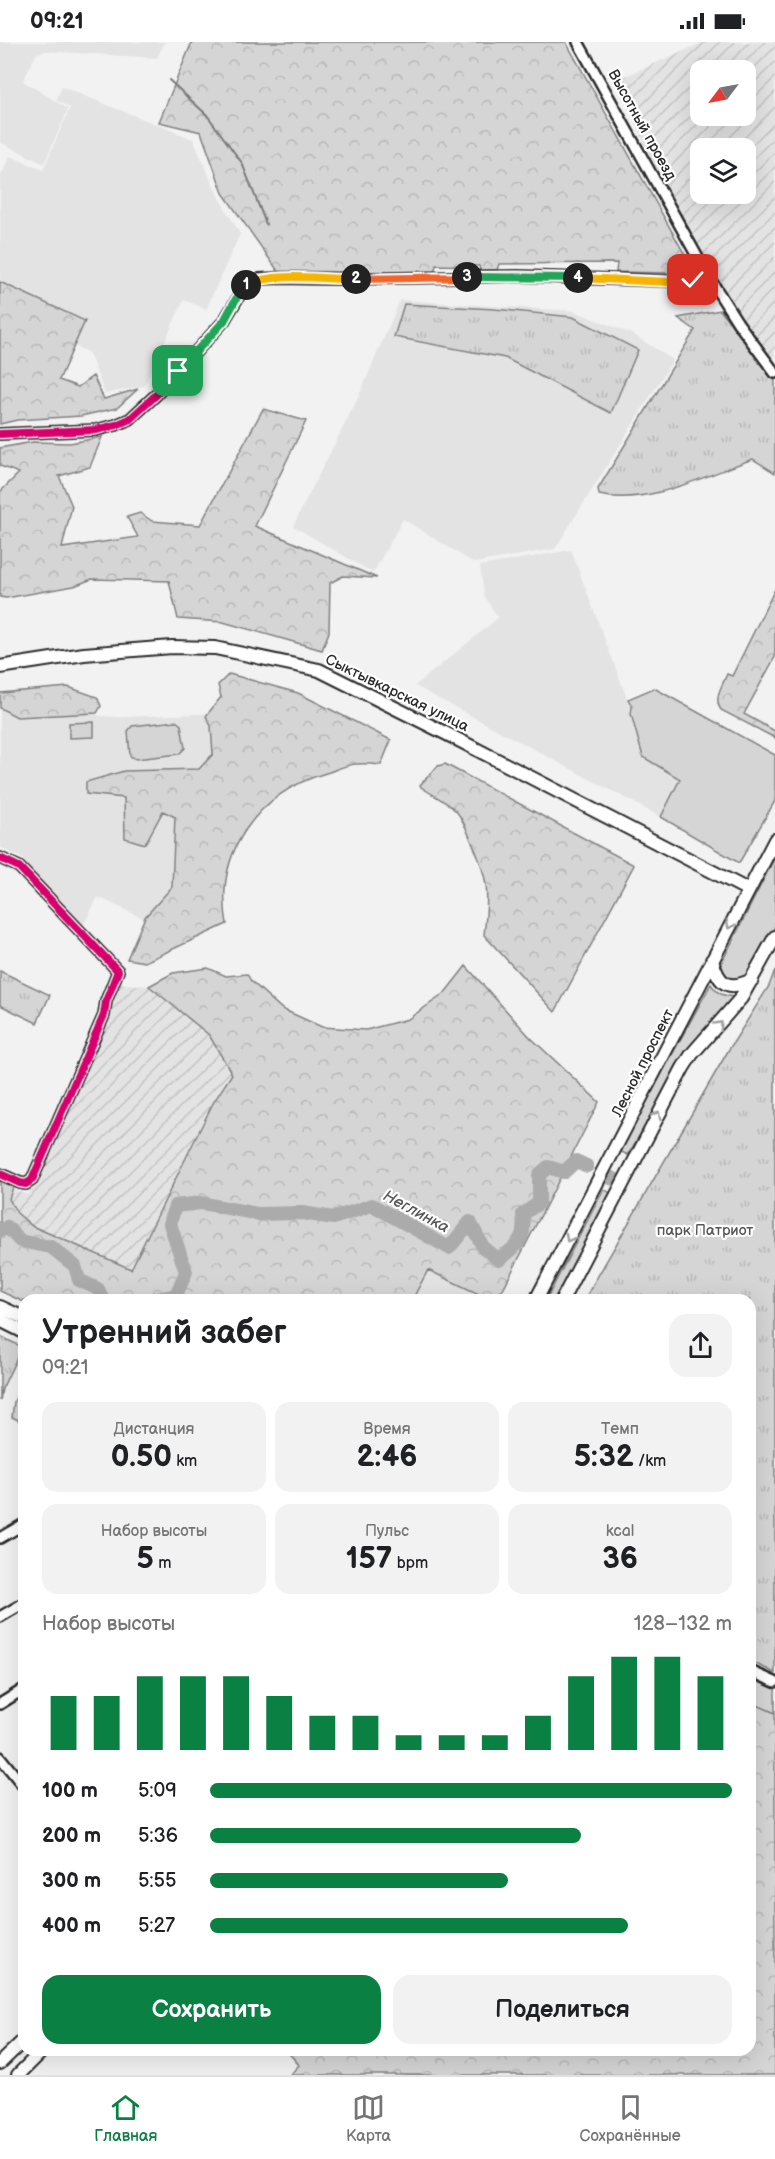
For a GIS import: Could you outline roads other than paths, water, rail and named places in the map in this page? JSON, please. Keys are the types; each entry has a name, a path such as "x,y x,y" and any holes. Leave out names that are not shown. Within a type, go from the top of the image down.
{"main road":[{"name":"Сыктывкарская улица","path":"0,667 84,654 172,647 215,648 319,670 748,890"},
{"name":"Лесной проспект","path":"539,1294 775,840"},
{"path":"565,1294 683,1068 692,1054 741,998 775,937"},
{"path":"712,960 718,976 726,984 733,987 752,980"},
{"path":"0,1307 18,1315"},
{"path":"0,1320 18,1329"},
{"path":"0,2063 18,2045"},
{"path":"29,2056 31,2063"},
{"path":"18,2075 38,2056"}],"street":[{"name":"Высотный проезд","path":"578,42 708,276 738,323 775,373"},
{"path":"0,434 96,430 130,419 156,395 224,321 245,286 259,279 518,276 670,282 708,276"},
{"path":"0,858 19,867 118,971 106,1001 104,1015 32,1180 26,1184 20,1183 0,1174"},
{"path":"0,1538 18,1528"},
{"path":"0,1617 18,1606"},
{"path":"756,1674 775,1682"},
{"path":"0,1704 18,1693"},
{"path":"0,1757 18,1780"}],"waterway":[{"path":"169,80 207,115 242,163 266,224"},
{"name":"Неглинка","path":"176,1294 186,1272 170,1224 175,1206 201,1203 258,1214 302,1213 334,1218 372,1205 449,1248 470,1222 483,1247 499,1260 522,1236 523,1214 539,1203 539,1175 548,1167 564,1172 576,1161 587,1166"},
{"name":"Неглинка","path":"608,1177 614,1179"},
{"name":"Неглинка","path":"0,1231 7,1227 20,1241 51,1247 75,1266 79,1280 98,1289 100,1294"}],"park label":[{"name":"парк Патриот","path":"705,1230"}]}
